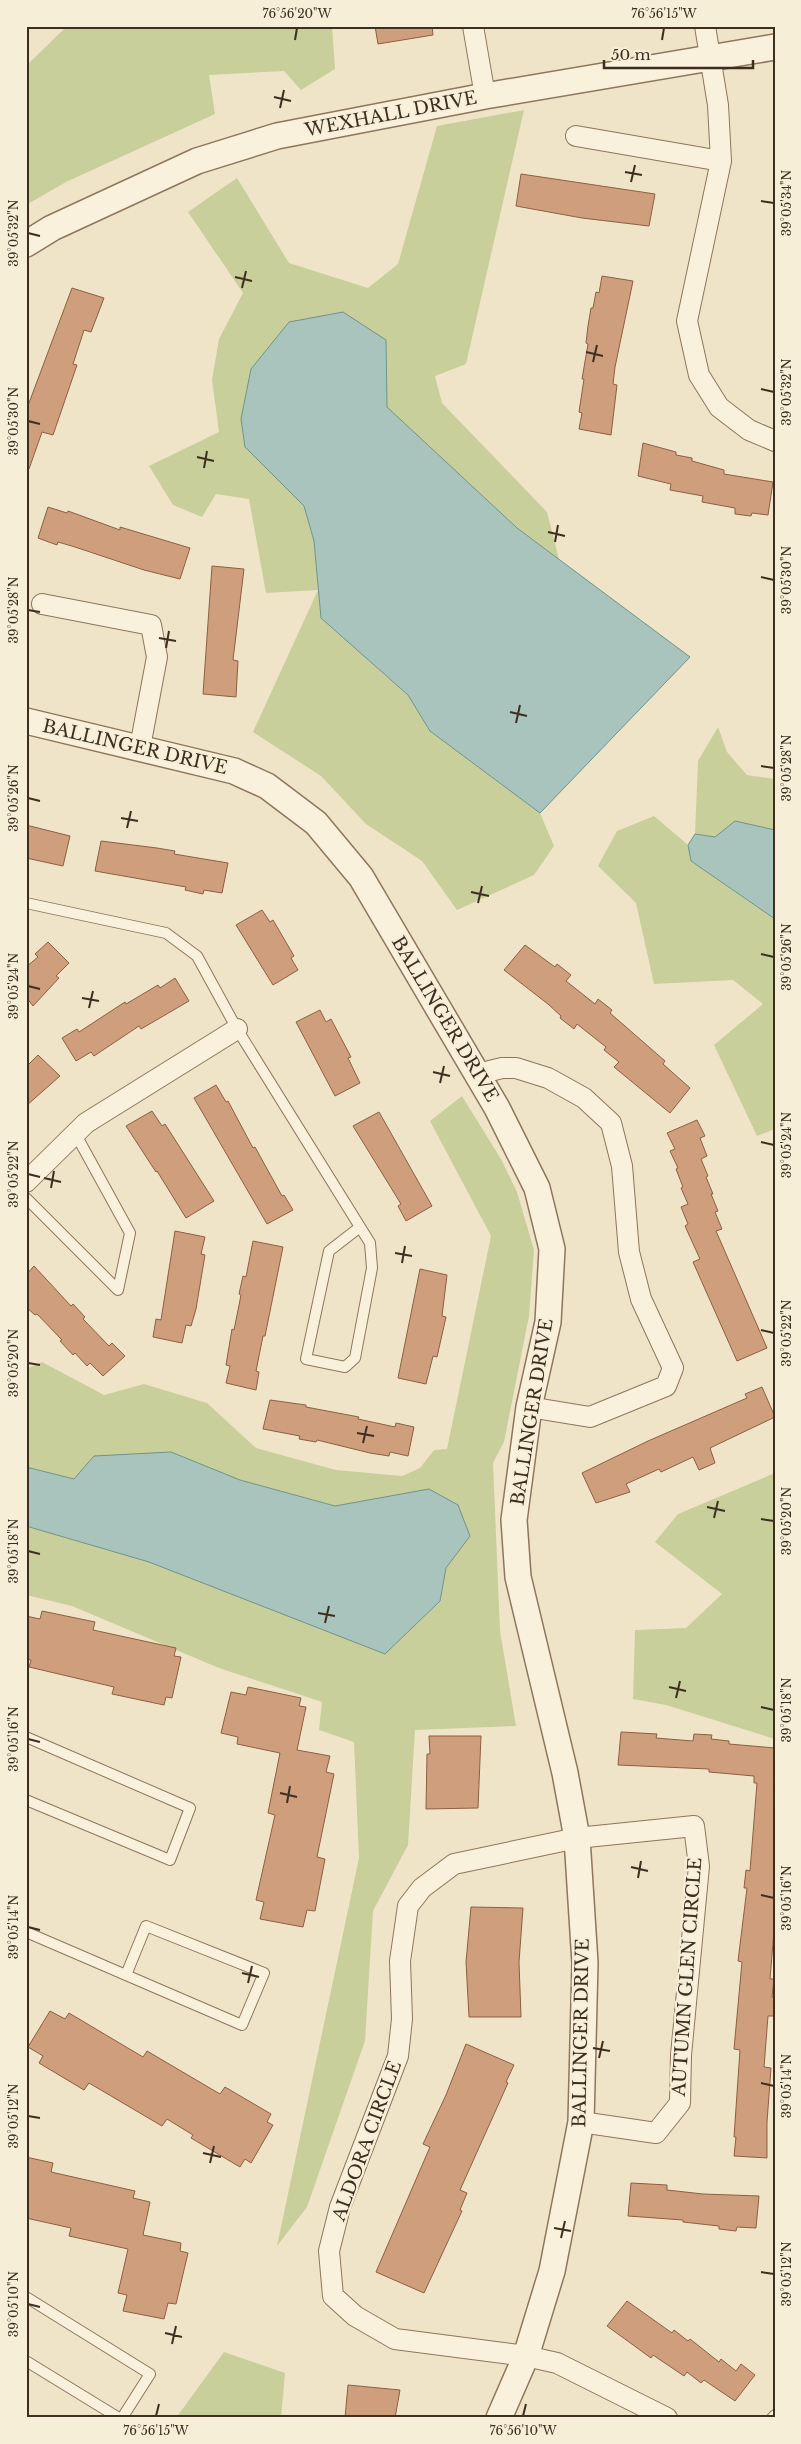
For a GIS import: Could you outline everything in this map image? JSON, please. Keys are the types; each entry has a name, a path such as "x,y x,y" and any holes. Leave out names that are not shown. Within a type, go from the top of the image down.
{"street":[{"path":"472,26 485,96"},
{"path":"705,26 718,105 721,161 687,320 692,348 700,375 719,407 749,430 775,440"},
{"name":"WEXHALL DRIVE","path":"26,244 52,228 196,161 277,136 485,96 775,47"},
{"path":"576,136 721,161"},
{"path":"42,604 151,625 157,657 140,747"},
{"name":"BALLINGER DRIVE","path":"26,721 234,771 267,786 316,823 361,877 478,1074 537,1188 552,1249 548,1322 529,1407 514,1520 518,1577 565,1773 578,1838 585,1963 581,2122 552,2272 526,2356 499,2418"},
{"path":"26,1182 86,1123 236,1029"},
{"path":"478,1074 502,1068 516,1068 548,1078 584,1098 611,1123 622,1166 629,1252 641,1299 673,1368 666,1386 590,1417 529,1407"},
{"name":"AUTUMN GLEN CIRCLE","path":"578,1838 694,1826 699,1866 681,2055 680,2103 656,2133 581,2122"},
{"name":"ALDORA CIRCLE","path":"578,1838 454,1864 422,1888 408,1906 400,1961 402,2019 398,2056 340,2207 329,2251 333,2296 355,2316 395,2339 526,2356 557,2363 667,2418"}],"lane":[{"path":"26,903 166,933 197,956 236,1029 360,1227 370,1243 372,1268 355,1358 345,1367 306,1359 329,1251 360,1227"},
{"path":"26,1198 118,1290 130,1233 75,1133"},
{"path":"26,1737 190,1808 170,1860 26,1800"},
{"path":"26,1932 242,2024 264,1973 146,1926 126,1974"},
{"path":"26,2296 150,2374 121,2418 26,2361"}],"green space":[{"path":"67,26 332,26 335,69 301,90 284,71 209,75 215,114 66,182 26,205 26,66"},
{"path":"524,110 466,364 435,376 442,403 547,512 559,559 517,528 387,407 386,340 245,447 304,506 314,541 321,618 408,695 430,731 540,813 554,846 534,875 457,910 422,861 366,824 321,776 253,732 318,590 266,593 249,499 216,494 202,517 173,505 149,466 219,432 212,380 219,339 243,293 188,212 237,178 289,263 368,288 398,264 437,126"},
{"path":"718,727 727,752 747,775 775,779 775,830 735,821 715,837 695,834 698,761"},
{"path":"654,816 688,845 691,861 775,919 775,1129 757,1136 714,1045 763,1004 733,980 654,984 636,903 598,866 617,831"},
{"path":"462,1096 501,1159 517,1192 534,1250 529,1316 504,1442 493,1463 500,1631 516,1726 415,1730 408,1845 373,1911 365,2041 307,2207 277,2246 359,1858 354,1742 319,1730 322,1702 219,1668 72,1606 26,1595 26,1526 149,1562 385,1653 440,1601 446,1568 470,1536 429,1489 335,1506 240,1480 171,1452 74,1479 26,1467 26,1369 42,1362 104,1395 144,1384 207,1403 256,1448 336,1470 402,1476 420,1468 434,1450 447,1449 491,1236 430,1121"},
{"path":"775,1473 775,1739 666,1705 633,1699 635,1630 686,1628 722,1594 655,1542 678,1514"},
{"path":"224,2352 285,2373 281,2418 176,2418"}],"water":[{"path":"343,312 386,340 387,407 517,528 690,657 540,813 430,731 408,695 321,618 314,541 304,506 245,447 241,419 251,369 289,322"},
{"path":"735,821 775,830 775,919 691,861 688,845 695,834 715,837"},
{"path":"171,1452 240,1480 335,1506 429,1489 458,1505 470,1536 446,1568 440,1601 385,1654 149,1562 26,1526 26,1467 74,1479 94,1456"}],"building":[{"path":"375,26 432,26 433,35 378,44"},
{"path":"521,174 655,194 649,226 582,218 516,206"},
{"path":"602,276 633,281 615,367 613,384 617,385 611,435 579,429 582,413 579,412 588,344 586,343 588,326 591,308 593,308 596,292 599,293"},
{"path":"72,288 104,298 91,332 84,330 73,364 77,365 53,435 42,432 29,469 26,468 26,411"},
{"path":"643,443 676,452 676,455 692,458 692,461 724,470 724,474 773,482 768,515 752,513 751,516 735,514 735,508 702,502 703,496 670,490 671,484 638,476"},
{"path":"48,507 67,513 68,511 120,530 120,527 190,548 180,579 144,570 58,542 57,545 38,538"},
{"path":"212,566 244,569 233,660 238,661 236,697 203,694"},
{"path":"26,825 70,836 63,866 26,858"},
{"path":"101,841 175,851 174,854 228,863 222,893 204,890 203,894 185,890 186,887 95,871"},
{"path":"262,910 270,922 273,920 294,956 291,958 298,970 273,985 236,925"},
{"path":"48,942 69,963 56,976 59,978 33,1006 26,997 26,967 38,957 35,954"},
{"path":"525,945 555,967 557,964 571,975 566,981 595,1004 598,999 612,1010 610,1013 665,1061 663,1064 690,1088 670,1113 614,1067 619,1062 604,1050 606,1047 577,1024 574,1029 560,1018 561,1016 548,1004 504,970"},
{"path":"175,978 189,1001 141,1029 139,1026 94,1056 91,1052 76,1061 62,1038 77,1029 79,1032 125,1002 126,1004 158,985 160,988"},
{"path":"320,1010 326,1022 331,1019 351,1057 348,1058 360,1083 335,1096 296,1022"},
{"path":"38,1055 60,1076 26,1106 26,1067"},
{"path":"216,1085 226,1102 228,1101 282,1196 284,1195 293,1210 267,1224 194,1098"},
{"path":"152,1111 162,1126 165,1124 214,1201 186,1218 126,1126"},
{"path":"379,1112 432,1206 406,1221 398,1206 401,1204 353,1126"},
{"path":"697,1120 705,1136 700,1138 707,1156 701,1159 718,1211 715,1212 722,1229 716,1231 767,1348 737,1361 693,1262 700,1259 685,1226 688,1224 681,1207 688,1204 681,1188 683,1187 676,1169 678,1168 670,1151 675,1149 667,1133"},
{"path":"175,1231 205,1237 201,1254 205,1255 196,1309 191,1326 186,1325 182,1343 153,1337 156,1319 161,1320"},
{"path":"253,1241 283,1247 256,1371 259,1372 256,1390 226,1383 230,1366 226,1365 232,1329 234,1330 241,1295 239,1294 243,1276 246,1277"},
{"path":"34,1266 71,1306 73,1304 85,1317 83,1319 109,1346 112,1343 125,1356 103,1376 90,1363 87,1366 75,1353 73,1355 60,1341 62,1340 37,1314 35,1315 26,1307 26,1275"},
{"path":"420,1269 447,1275 442,1316 446,1317 437,1357 433,1356 426,1384 398,1378"},
{"path":"762,1387 775,1417 710,1448 715,1463 699,1470 693,1457 661,1472 659,1469 626,1484 630,1492 596,1503 582,1473 648,1441 747,1398 745,1394"},
{"path":"270,1400 306,1405 306,1407 359,1417 358,1419 395,1427 396,1423 414,1427 408,1456 390,1452 389,1456 370,1453 317,1440 316,1442 299,1439 300,1436 263,1429"},
{"path":"42,1611 95,1622 93,1630 176,1648 174,1656 181,1657 172,1698 166,1697 164,1705 112,1694 114,1687 29,1667 31,1660 26,1659 26,1616 40,1619"},
{"path":"248,1687 301,1698 299,1706 306,1707 297,1750 330,1756 326,1772 334,1774 317,1857 325,1859 315,1911 307,1910 303,1927 260,1919 264,1902 256,1900 275,1815 268,1813 280,1753 237,1744 238,1737 221,1733 231,1692 246,1695"},
{"path":"621,1732 657,1734 656,1738 693,1741 694,1734 712,1735 711,1739 729,1741 729,1744 775,1748 775,1919 770,1979 774,1979 772,1997 775,1998 775,2016 768,2016 764,2067 771,2068 767,2122 767,2158 734,2156 740,2050 734,2049 742,1962 738,1961 747,1888 744,1888 746,1870 750,1871 757,1783 754,1783 754,1776 709,1772 709,1769 618,1765"},
{"path":"429,1736 481,1736 478,1808 426,1809 427,1754 430,1754"},
{"path":"471,1907 523,1908 519,1962 521,2017 469,2017 466,1962"},
{"path":"50,2011 65,2019 69,2013 143,2057 147,2051 220,2094 225,2087 271,2114 267,2122 273,2125 251,2163 245,2159 240,2167 191,2138 193,2135 167,2119 162,2126 89,2083 84,2090 39,2063 43,2056 28,2047"},
{"path":"466,2044 514,2065 506,2082 508,2083 460,2190 467,2193 460,2210 462,2211 424,2293 376,2272 430,2147 423,2144 446,2095"},
{"path":"26,2157 53,2163 51,2172 135,2191 133,2198 150,2202 143,2235 181,2243 180,2251 188,2253 176,2304 168,2303 164,2319 123,2311 127,2295 118,2293 128,2249 69,2236 71,2228 26,2218"},
{"path":"631,2183 667,2185 667,2190 703,2194 759,2196 756,2228 737,2227 736,2231 719,2229 719,2226 683,2222 683,2220 628,2216"},
{"path":"627,2301 672,2333 674,2330 688,2341 690,2339 719,2362 721,2359 736,2371 741,2364 755,2375 735,2401 704,2380 701,2383 687,2372 684,2376 653,2355 651,2358 607,2326"},
{"path":"348,2385 400,2390 395,2418 345,2418"}]}
